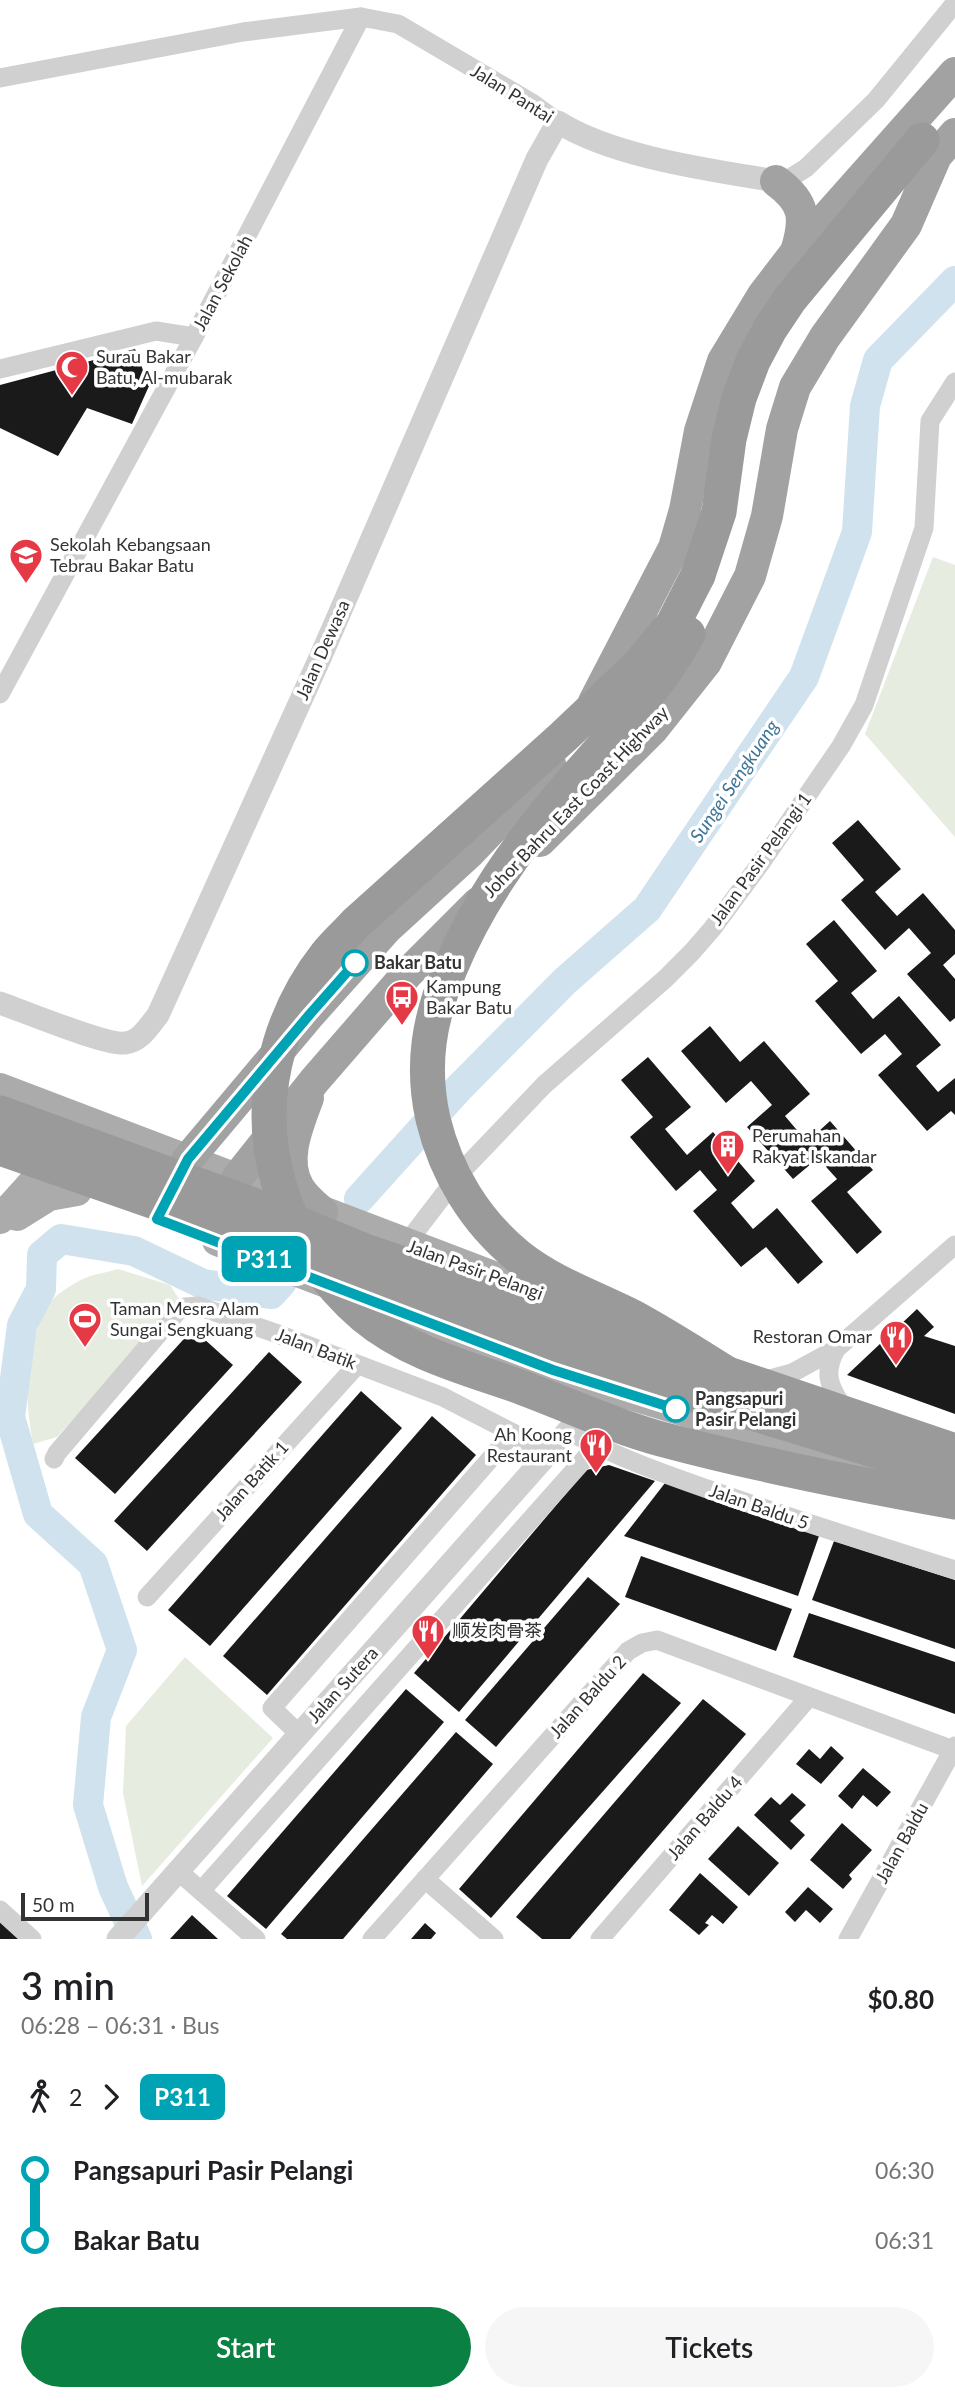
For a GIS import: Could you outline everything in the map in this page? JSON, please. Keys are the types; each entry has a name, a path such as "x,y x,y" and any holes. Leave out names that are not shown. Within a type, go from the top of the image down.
{"highway":[{"path":"157,1219 188,1159 310,1014 386,929 469,853 534,785 568,741 593,704 674,548 685,510 700,431 723,361 763,295 796,252 955,73"},
{"name":"Johor Bahru East Coast Highway","path":"210,1239 252,1183 315,1080 428,953 652,730 706,662 730,620 750,576 767,516 782,429 795,387 825,337 906,225 955,102"},
{"path":"726,1373 634,1318 556,1281 519,1256 492,1232 458,1187 444,1156 429,1102 428,1038 436,1002 460,944 487,893 560,796 651,690 679,651 705,581 719,512 729,439 739,398 753,361 770,330 790,299 937,143"},
{"path":"776,181 801,208 803,221 796,252"},
{"path":"705,581 638,666 356,923 326,955 301,992 284,1033 273,1073 269,1130 280,1187 288,1213 311,1258 365,1317 397,1339 438,1359 658,1438 833,1480 955,1502"},
{"path":"635,621 636,647 643,659 654,668 667,673 681,673 706,662"},
{"path":"315,1080 298,1127 292,1165 298,1186 322,1212"},
{"path":"0,1113 250,1204 365,1251 955,1451"},
{"path":"0,1148 687,1393 883,1453 955,1479"}],"main road":[{"name":"Jalan Pasir Pelangi","path":"0,1088 395,1240 770,1379 955,1438"},
{"path":"32,1100 0,1161 553,1370 955,1494"},
{"path":"0,1219 38,1177 69,1114"},
{"path":"0,1229 49,1196 77,1191"}],"street":[{"path":"776,181 790,178 806,168 876,100 955,3"},
{"name":"Jalan Pantai","path":"0,78 243,32 361,18 398,24 532,103 576,133 638,154 776,181"},
{"name":"Jalan Sekolah","path":"0,694 194,337 361,18"},
{"name":"Jalan Dewasa","path":"0,1003 105,1040 125,1043 140,1037 158,1015 320,658 537,159 558,122"},
{"path":"0,369 156,331 194,337"},
{"name":"Jalan Pasir Pelangi 1","path":"395,1240 544,1085 657,987 692,952 763,860 841,746 864,705 924,528 930,421 955,382"},
{"path":"770,1379 792,1373 836,1349 955,1245"},
{"name":"Jalan Batik","path":"54,1459 57,1452 177,1312 185,1307 198,1306 443,1397 513,1433 544,1458"},
{"path":"836,1349 828,1372 831,1389 839,1401"},
{"name":"Jalan Batik 1","path":"147,1597 357,1365"},
{"path":"553,1370 567,1397 570,1412 568,1431"},
{"name":"Jalan Sutera","path":"118,1939 568,1431 589,1415 630,1395"},
{"name":"Jalan Baldu 5","path":"568,1431 596,1446 722,1494 955,1570"},
{"path":"299,1734 272,1708 513,1433"},
{"path":"201,1891 596,1446"},
{"name":"Jalan Baldu 2","path":"372,1939 628,1651 642,1643 657,1640 954,1748"},
{"path":"373,1651 397,1672"},
{"name":"Jalan Baldu 4","path":"600,1939 809,1697"},
{"name":"Jalan Baldu","path":"848,1939 954,1748"},
{"path":"171,1879 201,1891 256,1939"},
{"path":"425,1879 494,1939"},
{"path":"0,1910 32,1939"}],"shaded area":[{"path":"933,557 955,565 955,837 865,734"},
{"name":"Taman Mesra Alam Sungai Sengkuang","path":"118,1269 170,1285 181,1302 57,1437 33,1444 28,1408 28,1371 35,1335 42,1318 59,1293 86,1278"},
{"path":"185,1657 273,1738 142,1886 123,1793 126,1726"}],"building":[{"name":"Surau Bakar Batu, Al-mubarak","path":"135,349 149,386 132,424 87,408 58,456 0,428 0,385"},
{"path":"858,820 901,869 875,892 897,916 923,893 955,930 955,954 943,965 955,979 955,1018 950,1022 907,974 931,953 909,928 885,950 841,900 864,880 832,843"},
{"path":"834,920 877,971 851,993 873,1019 899,996 941,1045 916,1066 938,1092 955,1078 955,1115 951,1111 927,1131 878,1075 902,1054 885,1034 861,1054 815,1001 838,981 806,944"},
{"path":"710,1026 740,1062 764,1041 810,1094 785,1116 807,1142 830,1121 873,1170 847,1192 882,1232 857,1254 811,1201 837,1179 818,1158 793,1179 747,1127 772,1105 751,1081 726,1103 681,1051"},
{"name":"Perumahan Rakyat Iskandar","path":"648,1057 691,1107 665,1129 687,1155 713,1132 755,1181 731,1203 753,1229 777,1208 823,1262 798,1284 766,1247 741,1267 693,1211 717,1190 700,1170 676,1191 630,1137 653,1117 621,1080"},
{"path":"917,1309 934,1327 924,1336 955,1346 955,1414 847,1375"},
{"path":"193,1329 233,1365 115,1494 75,1458"},
{"path":"269,1352 302,1382 147,1551 114,1521"},
{"path":"361,1391 402,1428 210,1646 168,1610"},
{"path":"432,1416 476,1455 267,1695 223,1656"},
{"path":"609,1465 655,1481 459,1712 414,1673 586,1470"},
{"path":"665,1483 819,1536 798,1596 624,1536"},
{"path":"834,1541 955,1580 955,1649 812,1600"},
{"path":"641,1556 792,1609 776,1651 625,1597"},
{"path":"588,1577 620,1604 496,1747 465,1720"},
{"path":"809,1613 955,1662 955,1714 793,1657"},
{"path":"643,1673 681,1703 491,1918 459,1889"},
{"path":"406,1689 444,1722 266,1929 227,1896"},
{"path":"703,1699 746,1734 570,1939 542,1939 516,1917"},
{"path":"456,1732 493,1764 343,1939 287,1939 281,1934"},
{"path":"831,1746 844,1758 821,1784 796,1764 809,1749 820,1759"},
{"path":"863,1768 891,1792 877,1807 863,1795 852,1809 838,1796"},
{"path":"792,1793 806,1805 790,1821 805,1835 791,1850 754,1815 771,1797 780,1805"},
{"path":"842,1823 872,1850 849,1875 852,1879 843,1889 810,1860"},
{"path":"738,1826 779,1863 749,1896 708,1859"},
{"path":"700,1873 738,1907 723,1924 712,1915 705,1923 709,1925 699,1935 669,1910"},
{"path":"808,1887 833,1909 820,1923 806,1910 795,1922 785,1912"},
{"path":"192,1915 218,1939 170,1939"},
{"path":"0,1916 20,1939 0,1939"},
{"path":"425,1923 436,1933 431,1939 411,1939"}],"waterway":[{"name":"Sungei Sengkuang","path":"359,1199 459,1088 565,981 647,909 804,677 857,532 865,406 878,360 955,281"},
{"name":"Sungei Sengkuang","path":"137,1939 113,1887 88,1805 96,1717 122,1650 93,1564 38,1514 10,1417 22,1325 41,1289 42,1255 61,1239 134,1251 203,1284 271,1294 282,1282"}],"bus line":[{"name":"P311","path":"355,963 188,1159 157,1219 553,1370 676,1409"}],"place":[{"name":"Surau Bakar Batu, Al-mubarak","path":"72,397"},
{"name":"Sekolah Kebangsaan Tebrau Bakar Batu","path":"26,585"},
{"name":"Bakar Batu","path":"355,963"},
{"name":"Kampung Bakar Batu","path":"402,1027"},
{"name":"Perumahan Rakyat Iskandar","path":"728,1176"},
{"name":"Taman Mesra Alam Sungai Sengkuang","path":"85,1349"},
{"name":"Restoran Omar","path":"896,1367"},
{"name":"Pangsapuri Pasir Pelangi","path":"676,1409"},
{"name":"Ah Koong Restaurant","path":"596,1475"},
{"name":"顺发肉骨茶","path":"428,1661"}]}
